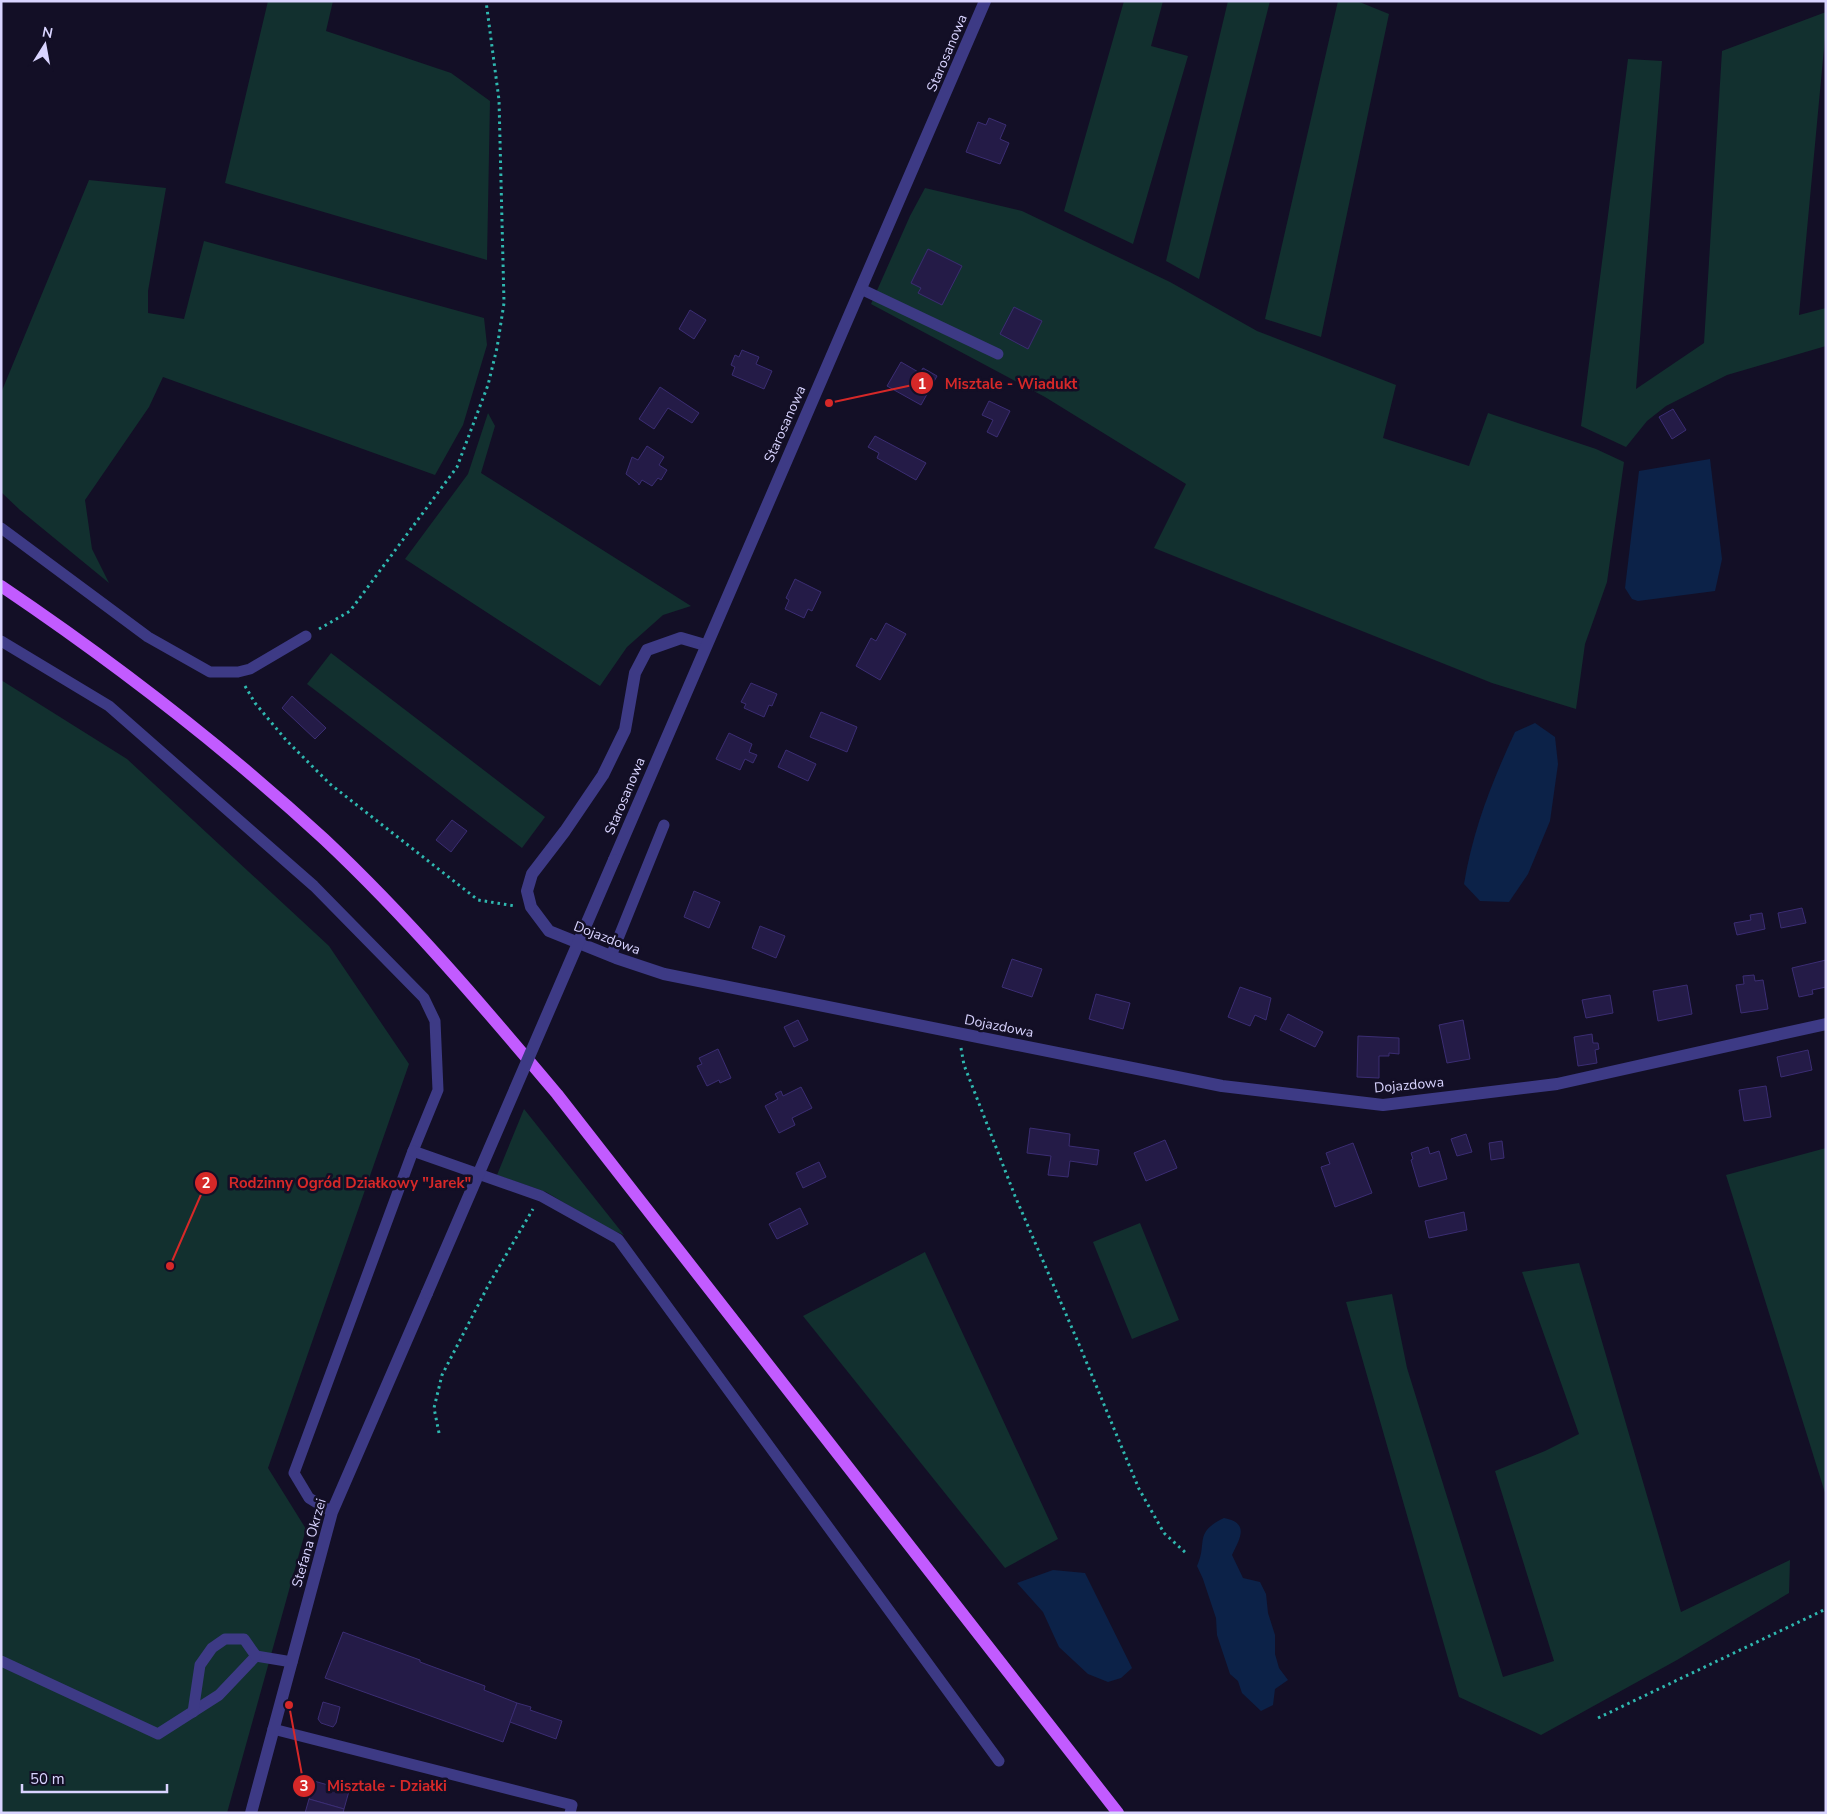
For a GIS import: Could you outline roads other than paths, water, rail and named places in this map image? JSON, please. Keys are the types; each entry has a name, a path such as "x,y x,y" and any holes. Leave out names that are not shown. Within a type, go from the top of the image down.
{"main road":[{"path":"1,586 147,690 231,758 324,840 396,911 479,1001 557,1094 1118,1813"}],"street":[{"name":"Starosanowa","path":"427,1293 705,645 985,1"},
{"name":"Dojazdowa","path":"705,645 681,638 647,650 635,673 625,730 603,775 565,831 532,874 527,891 531,907 549,931 611,956 664,974 1222,1086 1383,1105 1558,1084 1826,1024"},
{"name":"Stefana Okrzei","path":"251,1813 332,1512 427,1293"}],"lane":[{"path":"861,289 998,354"},
{"path":"1,528 148,637 210,672 238,672 250,669 306,636"},
{"path":"1,641 109,706 314,886 424,998 435,1021 438,1090 294,1473 309,1498 332,1512"},
{"path":"611,956 664,825"},
{"path":"414,1151 541,1196 618,1239 999,1761"},
{"path":"193,1712 200,1664 212,1648 225,1639 244,1639 256,1656 292,1662"},
{"path":"1,1661 158,1734 219,1695 256,1656"},
{"path":"274,1729 572,1805 570,1813"}],"water":[{"path":"1710,459 1722,559 1715,591 1638,601 1632,599 1625,588 1639,471"},
{"path":"1535,723 1555,737 1558,764 1550,821 1528,874 1509,902 1480,901 1464,884 1478,825 1491,788 1515,732"},
{"path":"1224,1518 1232,1520 1240,1527 1240,1537 1232,1555 1243,1578 1260,1582 1266,1594 1268,1613 1275,1635 1275,1654 1279,1668 1288,1680 1275,1689 1273,1705 1261,1711 1242,1693 1238,1681 1230,1674 1217,1635 1216,1618 1197,1566 1205,1533 1214,1523"},
{"path":"1053,1570 1085,1573 1132,1668 1121,1678 1108,1682 1088,1674 1059,1647 1043,1612 1017,1583"}],"place":[{"name":"Misztale - Wiadukt","path":"829,403"},
{"name":"Rodzinny Ogród Działkowy \"Jarek\"","path":"170,1266"},
{"name":"Misztale - Działki","path":"289,1705"}]}
